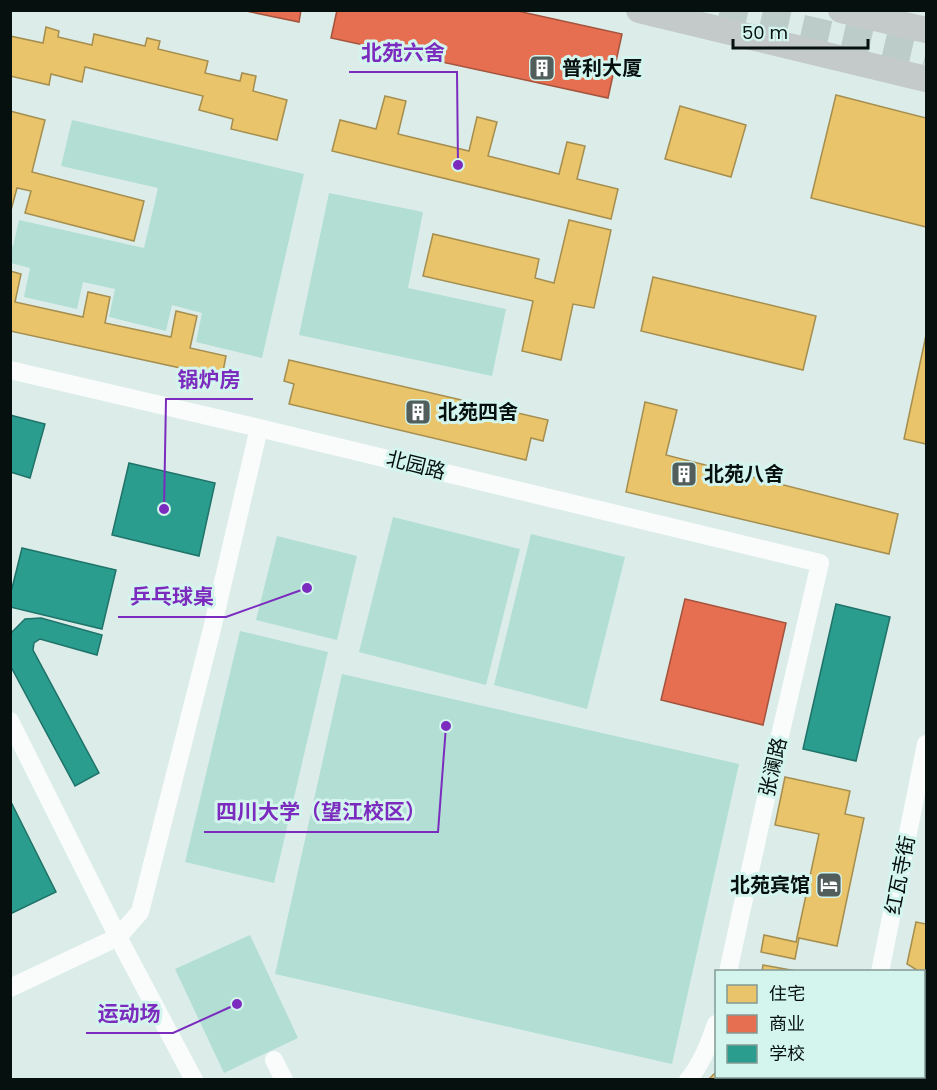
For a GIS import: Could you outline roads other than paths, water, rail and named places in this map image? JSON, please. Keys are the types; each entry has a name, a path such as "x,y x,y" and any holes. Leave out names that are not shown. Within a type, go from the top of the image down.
{"main road":[{"path":"639,10 927,79"},
{"path":"841,10 927,30"}],"street":[{"name":"北园路","path":"10,370 820,563"},
{"path":"10,988 118,937 140,912 212,629 259,428"},
{"name":"张澜路","path":"728,970 820,563"},
{"path":"10,721 118,937 194,1080"},
{"name":"红瓦寺街","path":"880,970 927,744"},
{"path":"688,1080 708,1049 715,1030"},
{"path":"274,1060 284,1080"}],"tunnel":[{"path":"720,10 926,57"}],"place":[{"name":"普利大厦","path":"542,68"},
{"name":"北苑六舍","path":"458,165"},
{"name":"北苑四舍","path":"418,412"},
{"name":"北苑八舍","path":"684,474"},
{"name":"锅炉房","path":"164,509"},
{"name":"乒乓球桌","path":"307,588"},
{"name":"四川大学（望江校区）","path":"446,726"},
{"name":"北苑宾馆","path":"829,885"},
{"name":"运动场","path":"237,1004"}]}
